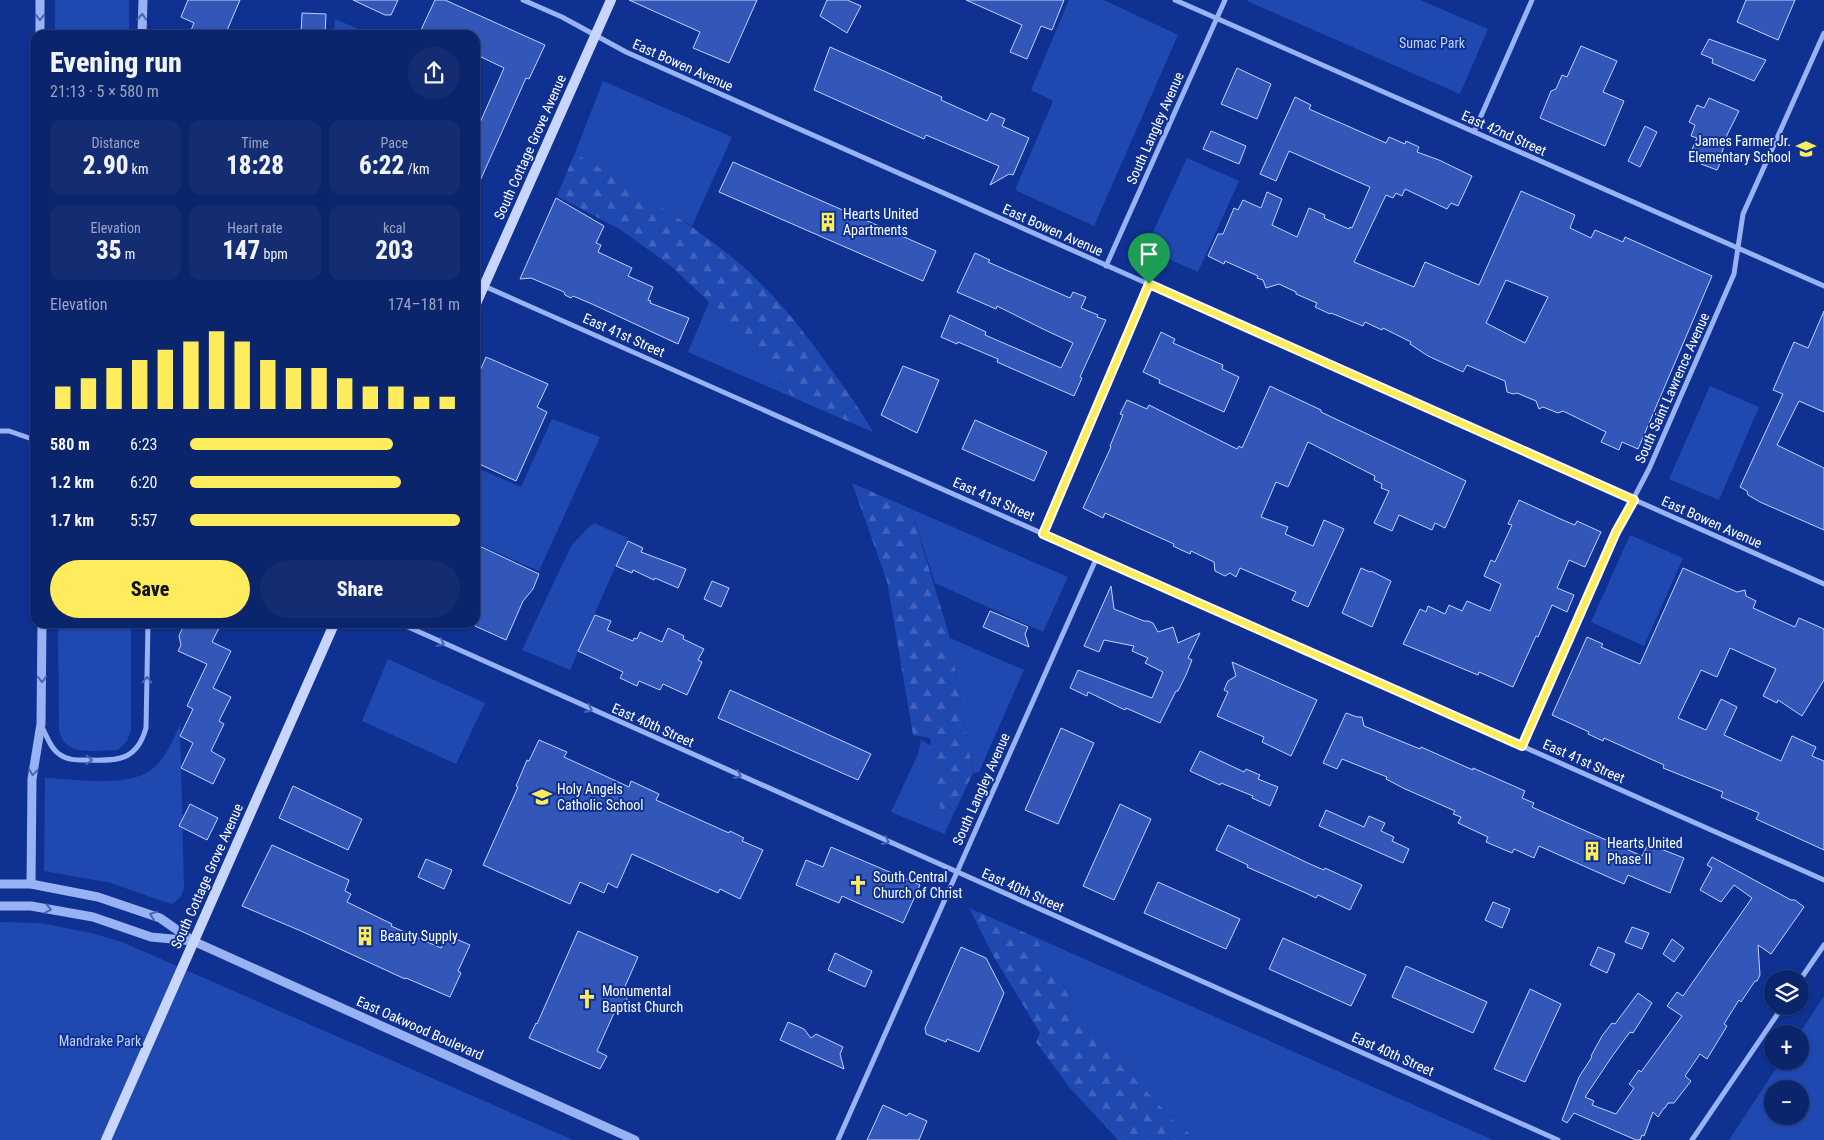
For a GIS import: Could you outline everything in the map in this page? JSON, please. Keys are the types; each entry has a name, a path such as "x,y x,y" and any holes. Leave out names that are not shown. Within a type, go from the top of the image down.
{"main road":[{"name":"South Cottage Grove Avenue","path":"480,295 610,0"},
{"name":"South Cottage Grove Avenue","path":"106,1140 331,628"}],"street":[{"path":"40,0 40,30"},
{"path":"142,30 143,0"},
{"name":"East Bowen Avenue","path":"523,0 562,17 626,52 1824,584"},
{"name":"East 42nd Street","path":"1175,0 1824,286"},
{"name":"South Langley Avenue","path":"1106,266 1225,0"},
{"path":"1474,132 1532,0"},
{"name":"South Saint Lawrence Avenue","path":"1522,746 1616,532 1650,469 1734,274 1743,214 1824,33"},
{"path":"1043,534 1149,284"},
{"name":"East 41st Street","path":"484,286 1824,880"},
{"path":"0,432 9,431 30,438"},
{"name":"South Langley Avenue","path":"838,1140 1097,557"},
{"path":"31,884 32,779 41,724 42,628"},
{"path":"41,724 59,754 70,759 118,760 133,752 142,742 146,728 148,628"},
{"name":"East 40th Street","path":"410,628 1558,1140"},
{"name":"East Oakwood Boulevard","path":"0,884 31,884 98,897 160,918 193,941 635,1140"},
{"name":"East Oakwood Boulevard","path":"0,906 40,907 92,917 150,937 193,941"},
{"path":"1807,970 1824,945"},
{"path":"1692,1140 1776,1015"}],"green space":[{"path":"55,0 129,0 129,30 55,30"},
{"path":"1069,0 1104,0 1178,35 1094,226 1015,190 1053,101 1031,90"},
{"name":"Sumac Park","path":"1248,0 1420,0 1488,29 1460,94"},
{"path":"335,19 360,30 334,30"},
{"path":"603,81 732,137 692,226 575,153"},
{"path":"575,153 676,216 746,269 781,304 802,330 849,394 873,432 794,398 709,302 671,266 621,230 557,196"},
{"path":"1187,158 1239,181 1198,272 1145,249"},
{"path":"709,302 757,355 794,398 688,352"},
{"path":"1710,386 1759,407 1719,500 1669,479"},
{"path":"552,419 600,437 539,571 480,545 480,469 521,487"},
{"path":"852,483 911,509 950,638 973,773 944,834 930,738 913,735 887,581"},
{"path":"911,509 1068,577 1043,632 935,583"},
{"path":"594,523 628,538 570,670 522,650 571,546"},
{"path":"1630,535 1683,558 1644,646 1591,622"},
{"path":"58,628 131,628 131,731 127,741 118,750 82,750 67,745 59,729"},
{"path":"950,638 1024,670 979,772 973,773"},
{"path":"388,659 485,703 456,764 362,721"},
{"path":"180,725 184,888 180,898 172,904 111,883 44,871 45,778 114,781 140,776 151,770 160,761 168,750"},
{"path":"921,740 932,746 944,834 891,812 918,754"},
{"path":"969,908 1035,937 1078,1012 1097,1037 1175,1122 1198,1140 1118,1140 1070,1088 1036,1042 1040,1033 994,957"},
{"name":"Mandrake Park","path":"0,922 40,923 91,933 122,942 573,1140 0,1140"},
{"path":"1035,937 1493,1140 1198,1140 1175,1122 1097,1037 1078,1012"},
{"path":"1824,996 1824,1140 1729,1140 1764,1087 1764,1125 1809,1125 1809,1080 1768,1080 1775,1070 1809,1070 1809,1025 1805,1025"}],"building":[{"path":"188,0 240,0 227,30 191,30 194,23 181,17"},
{"path":"353,0 398,0 391,15 385,15"},
{"path":"435,0 445,0 545,45 529,79 526,78 480,181 480,123 504,68 480,56 480,30 421,30"},
{"path":"629,0 757,0 729,63 693,48 700,32"},
{"path":"827,0 847,0 861,6 847,33 820,16"},
{"path":"966,0 1064,0 1052,30 1041,26 1027,59 1010,52 1022,25"},
{"path":"1746,0 1795,0 1778,40 1737,22"},
{"path":"302,13 326,14 325,30 301,30"},
{"path":"1709,39 1766,60 1754,81 1712,63 1713,59 1701,54"},
{"path":"1581,46 1617,61 1603,92 1624,101 1605,146 1540,118 1551,91 1556,89 1562,75 1567,77"},
{"path":"830,47 942,97 941,100 987,121 991,113 1005,119 1002,126 1029,138 1013,175 1009,174 990,185 999,166 926,135 924,139 814,90"},
{"path":"1237,68 1271,84 1257,119 1221,104"},
{"path":"1295,97 1311,105 1309,109 1386,143 1389,137 1405,144 1406,141 1419,147 1417,152 1472,176 1458,206 1451,203 1447,209 1405,189 1402,196 1396,193 1393,198 1386,195 1354,262 1414,287 1425,262 1479,285 1521,191 1575,215 1570,228 1591,238 1595,230 1623,242 1625,237 1712,276 1638,449 1622,442 1619,450 1601,442 1606,432 1563,411 1558,413 1543,407 1539,409 1536,401 1517,393 1507,392 1505,381 1467,365 1463,372 1428,356 1410,344 1411,342 1383,328 1382,330 1365,322 1363,326 1330,314 1315,307 1317,303 1279,284 1266,288 1263,280 1257,278 1258,276 1225,261 1224,264 1208,256 1218,234 1223,234 1234,208 1238,210 1243,200 1261,208 1267,192 1282,199 1272,225 1297,237 1309,208 1325,215 1324,218 1349,229 1350,227 1352,228 1370,187 1289,151 1276,181 1260,174","holes":["1506,280 1548,297 1525,343 1486,323"]},
{"path":"1709,98 1739,111 1727,135 1721,156 1723,157 1717,170 1701,164 1698,160 1689,156 1697,138 1691,136 1695,125 1689,122 1697,105 1704,108"},
{"path":"1645,126 1657,132 1640,167 1628,161"},
{"path":"1211,131 1246,146 1239,164 1203,149"},
{"name":"Hearts United Apartments","path":"733,162 936,251 923,281 719,192"},
{"path":"556,198 604,226 596,243 601,245 598,252 632,268 628,276 653,287 648,300 651,301 650,303 689,318 678,344 592,304 573,296 571,298 565,295 564,292 531,278 520,279"},
{"path":"975,253 990,260 988,262 1070,298 1073,292 1086,297 1081,308 1106,320 1080,377 1082,378 1074,396 997,362 998,359 941,337 950,315 986,332 985,335 1061,368 1073,343 997,306 996,309 957,292"},
{"path":"1824,311 1824,412 1799,401 1777,445 1824,468 1824,530 1760,502 1748,495 1747,491 1740,487 1783,394 1773,390 1794,342 1808,348"},
{"path":"1161,332 1175,339 1173,343 1223,365 1222,369 1239,377 1224,412 1159,383 1160,380 1143,372"},
{"path":"486,357 548,384 537,407 547,412 516,481 480,464 480,371"},
{"path":"903,366 939,380 917,433 881,415"},
{"path":"1270,386 1466,481 1445,528 1435,523 1432,530 1399,515 1392,531 1374,523 1389,491 1381,488 1382,484 1374,480 1375,476 1308,442 1288,487 1276,482 1261,517 1288,527 1285,534 1313,546 1324,520 1344,529 1308,607 1292,600 1296,592 1240,568 1236,577 1230,573 1225,576 1215,571 1214,562 1191,551 1190,554 1173,546 1174,544 1105,513 1103,518 1083,508 1111,447 1123,415 1120,414 1127,400 1147,409 1149,405 1237,449 1239,446 1242,448"},
{"path":"975,420 1047,452 1034,481 962,449"},
{"path":"1519,500 1575,525 1577,521 1601,532 1585,567 1569,560 1557,588 1574,595 1567,612 1552,605 1513,687 1479,672 1478,675 1403,644 1420,609 1426,612 1428,606 1445,614 1449,605 1462,611 1467,601 1490,611 1501,584 1484,576 1491,560 1495,562 1512,525 1508,524"},
{"path":"628,541 643,548 641,552 686,569 678,588 633,570 632,573 616,566"},
{"path":"480,546 539,574 533,589 523,601 506,640 479,628"},
{"path":"1361,568 1391,581 1372,627 1342,613"},
{"path":"1683,568 1737,592 1745,590 1746,596 1756,601 1753,608 1795,627 1799,618 1824,629 1824,680 1802,716 1778,700 1777,703 1763,696 1776,669 1730,648 1717,677 1701,670 1678,718 1706,730 1721,699 1737,707 1724,735 1781,761 1792,736 1816,747 1812,756 1824,761 1824,850 1756,819 1759,813 1721,797 1723,792 1663,768 1664,765 1604,738 1603,741 1588,734 1589,732 1552,715 1587,637 1603,644 1601,647 1640,664"},
{"path":"712,581 729,588 721,607 704,599"},
{"path":"1111,586 1114,609 1153,623 1158,632 1173,627 1178,643 1200,633 1188,658 1192,660 1186,675 1160,723 1126,708 1125,710 1088,692 1087,696 1070,688 1078,670 1152,698 1163,672 1145,663 1148,658 1132,651 1134,646 1104,640 1099,652 1084,646"},
{"path":"990,611 1028,627 1025,634 1029,647 983,627"},
{"path":"595,615 611,621 607,630 633,641 634,638 637,639 640,632 662,642 668,628 684,636 683,639 704,649 698,660 702,662 687,695 663,684 660,690 639,681 637,686 620,678 623,672 578,651"},
{"path":"182,628 219,628 212,642 231,651 213,688 231,697 219,721 224,724 211,751 225,759 213,784 181,768 193,743 180,736 193,709 187,706 207,664 178,651 181,645 179,636"},
{"path":"1232,662 1317,700 1291,756 1262,742 1264,737 1217,716 1228,692 1224,690 1228,681 1236,676"},
{"path":"730,690 871,754 858,780 718,718"},
{"path":"1346,713 1362,717 1364,726 1420,749 1421,747 1525,791 1522,798 1534,803 1532,807 1642,856 1648,844 1684,858 1670,893 1628,875 1624,884 1539,846 1534,858 1514,849 1512,853 1486,842 1488,837 1458,823 1461,817 1453,814 1455,811 1403,788 1386,779 1387,777 1342,759 1337,769 1323,763"},
{"path":"1061,728 1094,743 1058,824 1025,810"},
{"name":"Holy Angels Catholic School","path":"539,740 567,752 564,757 629,787 631,781 659,794 656,800 729,833 730,831 744,838 742,841 763,850 740,899 720,889 718,893 632,854 617,888 608,883 604,893 580,882 570,904 483,865 518,787 516,786 527,760 529,761"},
{"path":"1200,751 1244,772 1246,769 1260,775 1258,779 1278,787 1270,806 1252,798 1253,796 1221,783 1220,785 1190,771"},
{"path":"293,786 362,819 348,850 279,818"},
{"path":"190,804 218,818 207,840 179,826"},
{"path":"1120,804 1151,819 1114,900 1083,886"},
{"path":"1326,810 1364,827 1369,816 1385,823 1381,831 1394,837 1392,841 1409,849 1403,863 1319,826"},
{"path":"1228,825 1310,864 1324,870 1325,868 1362,885 1350,910 1318,895 1316,898 1247,867 1248,865 1216,850"},
{"path":"272,845 349,880 345,891 351,894 347,902 392,924 391,926 441,948 447,935 470,945 458,971 461,973 450,997 405,979 242,906"},
{"name":"South Central Church of Christ","path":"831,847 920,885 903,923 842,896 839,903 796,885 806,860 823,867"},
{"path":"1712,857 1791,900 1795,900 1804,907 1771,954 1758,945 1760,975 1757,981 1755,981 1741,1002 1739,1000 1724,1024 1727,1026 1707,1059 1700,1054 1685,1076 1691,1081 1674,1103 1668,1103 1658,1117 1653,1112 1644,1136 1642,1135 1640,1140 1636,1140 1574,1113 1567,1123 1562,1120 1579,1077 1592,1057 1602,1036 1612,1023 1615,1024 1638,993 1652,1003 1633,1033 1630,1032 1585,1097 1594,1101 1592,1105 1616,1114 1634,1088 1629,1084 1639,1070 1641,1072 1682,1016 1667,1006 1677,992 1683,996 1752,898 1734,885 1721,902 1700,890 1712,868 1707,865"},
{"path":"426,859 452,870 444,889 418,877"},
{"path":"1158,882 1240,919 1226,949 1144,913"},
{"path":"1493,902 1510,909 1502,928 1485,920"},
{"path":"1632,927 1649,933 1642,949 1625,942"},
{"name":"Monumental Baptist Church","path":"578,931 638,957 623,991 628,1001 625,1006 615,1011 597,1051 607,1056 600,1069 529,1038"},
{"path":"1283,938 1366,975 1351,1006 1269,969"},
{"path":"1672,939 1684,948 1674,962 1663,954"},
{"path":"961,947 986,958 1004,993 979,1052 947,1039 946,1042 926,1034 925,1028"},
{"path":"1598,947 1615,954 1607,973 1590,965"},
{"path":"835,953 872,971 865,987 828,970"},
{"path":"1406,966 1487,1002 1473,1033 1392,997"},
{"path":"1530,989 1561,1004 1525,1082 1494,1069"},
{"path":"788,1022 804,1029 811,1038 816,1034 843,1047 840,1054 844,1069 780,1040"},
{"path":"883,1105 907,1116 909,1113 927,1121 919,1140 867,1140"}],"place":[{"name":"James Farmer Jr. Elementary School","path":"1806,149"},
{"name":"Hearts United Apartments","path":"828,222"},
{"name":"Holy Angels Catholic School","path":"542,797"},
{"name":"Hearts United Phase II","path":"1592,851"},
{"name":"South Central Church of Christ","path":"858,885"},
{"name":"Beauty Supply","path":"365,936"},
{"name":"Monumental Baptist Church","path":"587,999"}],"route":[{"path":"1149,284 1634,500 1616,532 1522,746 1043,534 1149,284"}]}
